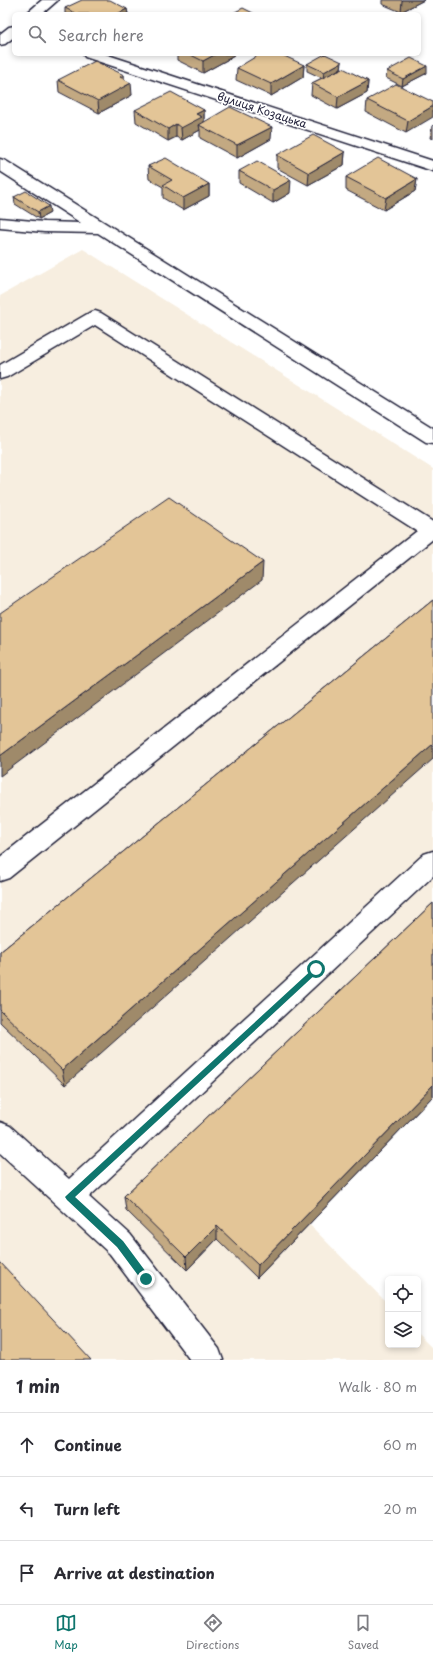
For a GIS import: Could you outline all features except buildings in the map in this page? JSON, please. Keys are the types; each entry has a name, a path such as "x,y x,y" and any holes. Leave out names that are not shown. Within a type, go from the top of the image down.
{"street":[{"path":"36,12 51,0"},
{"path":"0,41 12,32"},
{"name":"вулиця Козацька","path":"96,56 433,166"},
{"path":"0,164 433,437"},
{"path":"0,223 44,227 102,228"},
{"path":"0,373 95,317 431,530 0,871"},
{"path":"70,1197 433,861"},
{"path":"0,1135 120,1244 208,1360"}],"shaded area":[{"path":"83,249 433,469 433,1096 309,1224 385,1301 385,1348 421,1348 421,1337 433,1349 433,1360 0,1360 0,296"}],"route":[{"path":"146,1279 120,1244 70,1197 316,969"}]}
